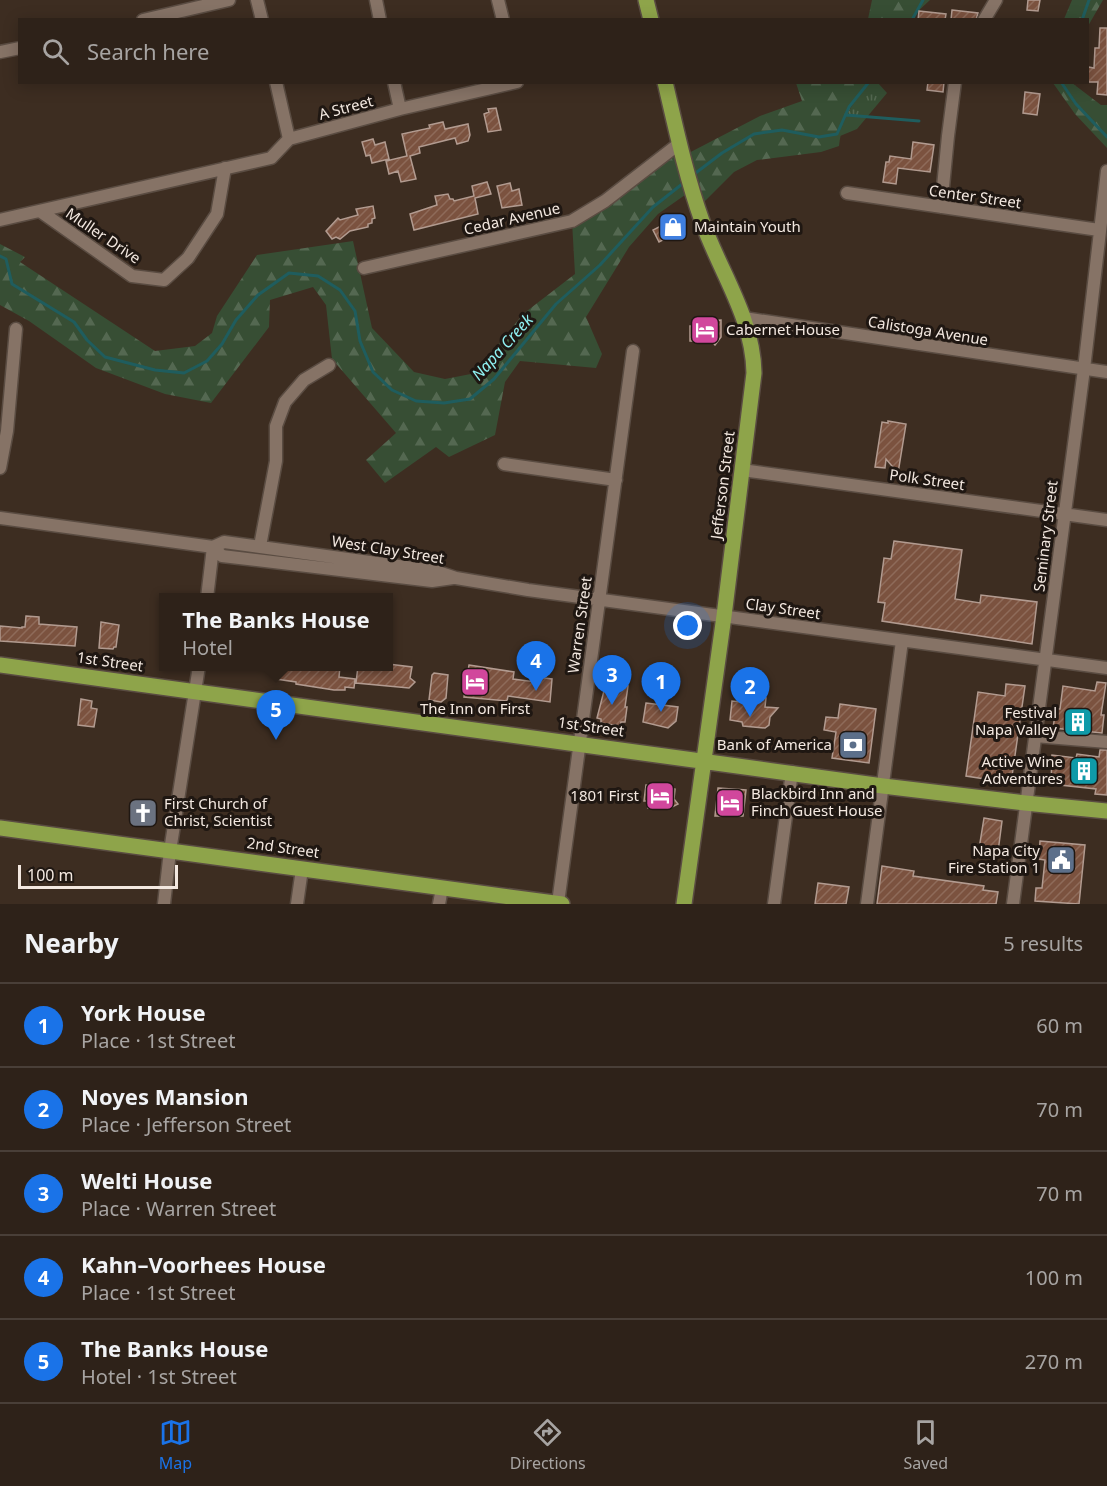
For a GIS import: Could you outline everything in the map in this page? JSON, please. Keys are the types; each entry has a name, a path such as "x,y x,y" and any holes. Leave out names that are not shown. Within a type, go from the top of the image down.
{"main road":[{"path":"646,0 650,18"},
{"name":"Jefferson Street","path":"665,84 698,208 751,338 754,373 724,616 684,904"},
{"name":"1st Street","path":"0,666 883,786 1107,811"},
{"name":"2nd Street","path":"0,828 560,904"}],"street":[{"path":"152,18 229,0"},
{"path":"258,0 262,18"},
{"path":"375,0 380,18"},
{"path":"498,0 502,18"},
{"path":"985,18 996,0"},
{"path":"0,52 18,48"},
{"path":"276,84 289,139"},
{"path":"394,84 400,109"},
{"name":"A Street","path":"289,139 400,109 508,84"},
{"path":"941,207 956,84"},
{"name":"Muller Drive","path":"0,220 271,158 289,139"},
{"name":"Cedar Avenue","path":"364,268 572,220 605,201 680,143"},
{"name":"Muller Drive","path":"40,211 132,276 164,280 188,258 216,214 225,168"},
{"name":"Seminary Street","path":"1013,904 1084,369 1107,171"},
{"name":"Center Street","path":"847,193 1099,230"},
{"name":"Calistoga Avenue","path":"744,318 1107,372"},
{"path":"0,468 7,431 16,329"},
{"name":"Warren Street","path":"560,904 579,743 633,351"},
{"path":"260,546 276,461 276,426 285,402 304,380 329,365"},
{"path":"504,464 616,480"},
{"name":"Polk Street","path":"742,470 1107,520"},
{"name":"West Clay Street","path":"0,518 213,547 224,543 260,546 435,571 456,578"},
{"path":"207,593 213,547"},
{"name":"West Clay Street","path":"213,547 222,556 432,581 456,578"},
{"name":"Clay Street","path":"456,578 599,600 1107,669"},
{"path":"867,904 902,641"},
{"path":"164,904 170,851 199,671"},
{"path":"1035,736 1107,742"},
{"path":"774,904 792,772"},
{"path":"297,904 302,869"},
{"path":"440,904 442,888"}],"green space":[{"path":"872,0 930,0 916,13 914,18 868,18"},
{"path":"1072,0 1103,0 1089,24 1089,18 1064,18"},
{"path":"796,84 868,84 848,112 839,146 821,152 757,160 734,172 698,208 692,190 658,214 629,247 586,317 602,354 596,368 520,361 505,382 495,435 449,457 436,447 385,483 366,460 396,433 332,359 326,305 313,287 270,300 269,327 211,403 165,394 96,368 29,321 0,305 0,244 25,257 20,262 155,351 195,346 212,333 217,316 257,255 353,241 372,328 414,372 445,379 476,373 523,314 575,274 572,221 678,137 683,156 760,116 802,101"},
{"path":"868,84 879,84 887,93 857,129 840,136 848,114"},
{"path":"1054,84 1073,84 1101,105 1107,105 1107,148 1075,114"}],"building":[{"path":"1028,0 1040,0 1038,11 1027,10"},
{"path":"952,10 978,13 977,18 951,18"},
{"path":"919,11 946,14 945,18 918,18"},
{"path":"1100,28 1107,28 1107,95 1097,94 1098,82 1089,82 1089,67 1094,68 1095,48 1099,48"},
{"path":"928,84 944,84 943,92 927,90"},
{"path":"1025,92 1040,94 1037,115 1023,113"},
{"path":"496,108 501,130 488,132 484,114 489,112 488,109"},
{"path":"443,122 445,129 468,124 470,135 468,141 457,144 455,138 419,147 420,153 410,156 416,179 401,182 398,171 389,174 386,161 407,156 402,134 430,128 429,125"},
{"path":"373,139 375,145 385,142 389,159 372,163 370,155 366,156 362,142"},
{"path":"913,142 934,145 930,172 898,168 896,184 883,182 886,162 889,162 890,156 911,159"},
{"path":"487,182 491,194 475,198 478,214 414,230 410,214 437,205 435,196 448,194 454,201 474,196 472,186"},
{"path":"510,183 512,191 519,189 522,205 502,208 497,186"},
{"path":"373,206 375,218 372,219 372,223 368,224 368,227 350,231 340,239 336,237 332,239 326,231 338,218 340,220 358,215 356,209"},
{"path":"674,214 682,230 659,242 653,230 663,225 661,221"},
{"name":"Cabernet House","path":"721,320 721,337 715,345 712,341 690,341 690,326 706,324 706,321"},
{"path":"888,421 906,424 898,473 886,459 885,468 875,467 882,422 888,423"},
{"path":"894,541 962,550 955,599 980,603 981,595 1037,602 1032,644 882,621 885,603 878,602 884,558 891,559"},
{"path":"26,616 39,617 39,624 77,627 75,646 0,641 0,626 25,627"},
{"path":"101,622 119,625 116,647 113,649 99,648"},
{"path":"393,665 412,667 410,678 415,682 409,688 356,683 357,671 393,671"},
{"path":"469,665 514,672 513,679 536,682 537,677 552,679 550,702 508,696 507,701 464,697"},
{"path":"271,671 340,671 339,677 355,679 354,688 345,687 345,690 334,690 296,684 296,682 276,679 275,675 271,674"},
{"path":"434,673 448,675 446,698 441,702 429,700"},
{"path":"1097,682 1106,683 1101,715 1104,715 1102,733 1053,728 1056,709 1060,709 1063,686 1095,691"},
{"path":"606,683 628,686 625,722 621,722 620,726 601,723 601,719 597,718"},
{"path":"1006,684 1025,686 1011,783 966,776 978,692 1005,696"},
{"path":"752,696 766,698 765,707 778,708 770,717 769,725 765,728 743,726 742,722 730,720 732,701 751,703"},
{"path":"81,699 92,701 91,708 97,709 94,727 78,725"},
{"path":"646,703 678,707 676,721 668,728 643,722"},
{"name":"Bank of America","path":"840,704 876,709 869,763 832,758 836,732 824,730 826,717 838,718"},
{"path":"1100,750 1107,750 1107,795 1095,794 1096,789 1051,784 1052,755 1076,758 1077,754 1099,757"},
{"path":"654,783 670,785 669,788 675,789 674,799 678,804 672,807 648,808 649,801 644,801 646,785 654,786"},
{"name":"Blackbird Inn and Finch Guest House","path":"718,788 746,790 743,816 715,816"},
{"path":"984,818 1002,821 998,852 979,849"},
{"name":"Napa City Fire Station 1","path":"1040,841 1085,845 1079,904 1035,901 1036,888 1042,888 1045,860 1039,859"},
{"path":"882,866 914,871 913,876 984,886 983,890 998,892 996,904 877,904"},
{"path":"818,883 849,887 846,904 815,904"}],"waterway":[{"name":"Napa Creek","path":"913,18 923,0"},
{"name":"Napa Creek","path":"1083,18 1089,0"},
{"name":"Napa Creek","path":"693,175 722,153 754,134 782,130 819,137 837,134 849,107 867,84"},
{"name":"Napa Creek","path":"1062,84 1076,104 1107,137"},
{"path":"846,115 919,121"},
{"name":"Napa Creek","path":"0,256 6,259 12,284 74,322 87,340 105,357 155,370 184,373 207,361 222,344 236,320 258,295 289,273 318,276 340,290 355,311 360,341 373,372 392,390 416,401 444,403 470,399 494,379 556,304 600,265 653,207 686,181"}],"place":[{"name":"Maintain Youth","path":"673,227"},
{"name":"Cabernet House","path":"705,330"},
{"name":"The Inn on First","path":"475,682"},
{"name":"Kahn–Voorhees House","path":"536,691"},
{"name":"Welti House","path":"612,705"},
{"name":"York House","path":"661,712"},
{"name":"Noyes Mansion","path":"750,717"},
{"name":"Festival Napa Valley","path":"1078,722"},
{"name":"The Banks House","path":"276,740"},
{"name":"Bank of America","path":"853,745"},
{"name":"Active Wine Adventures","path":"1084,771"},
{"name":"1801 First","path":"660,796"},
{"name":"Blackbird Inn and Finch Guest House","path":"730,803"},
{"name":"First Church of Christ, Scientist","path":"143,813"},
{"name":"Napa City Fire Station 1","path":"1061,860"}]}
